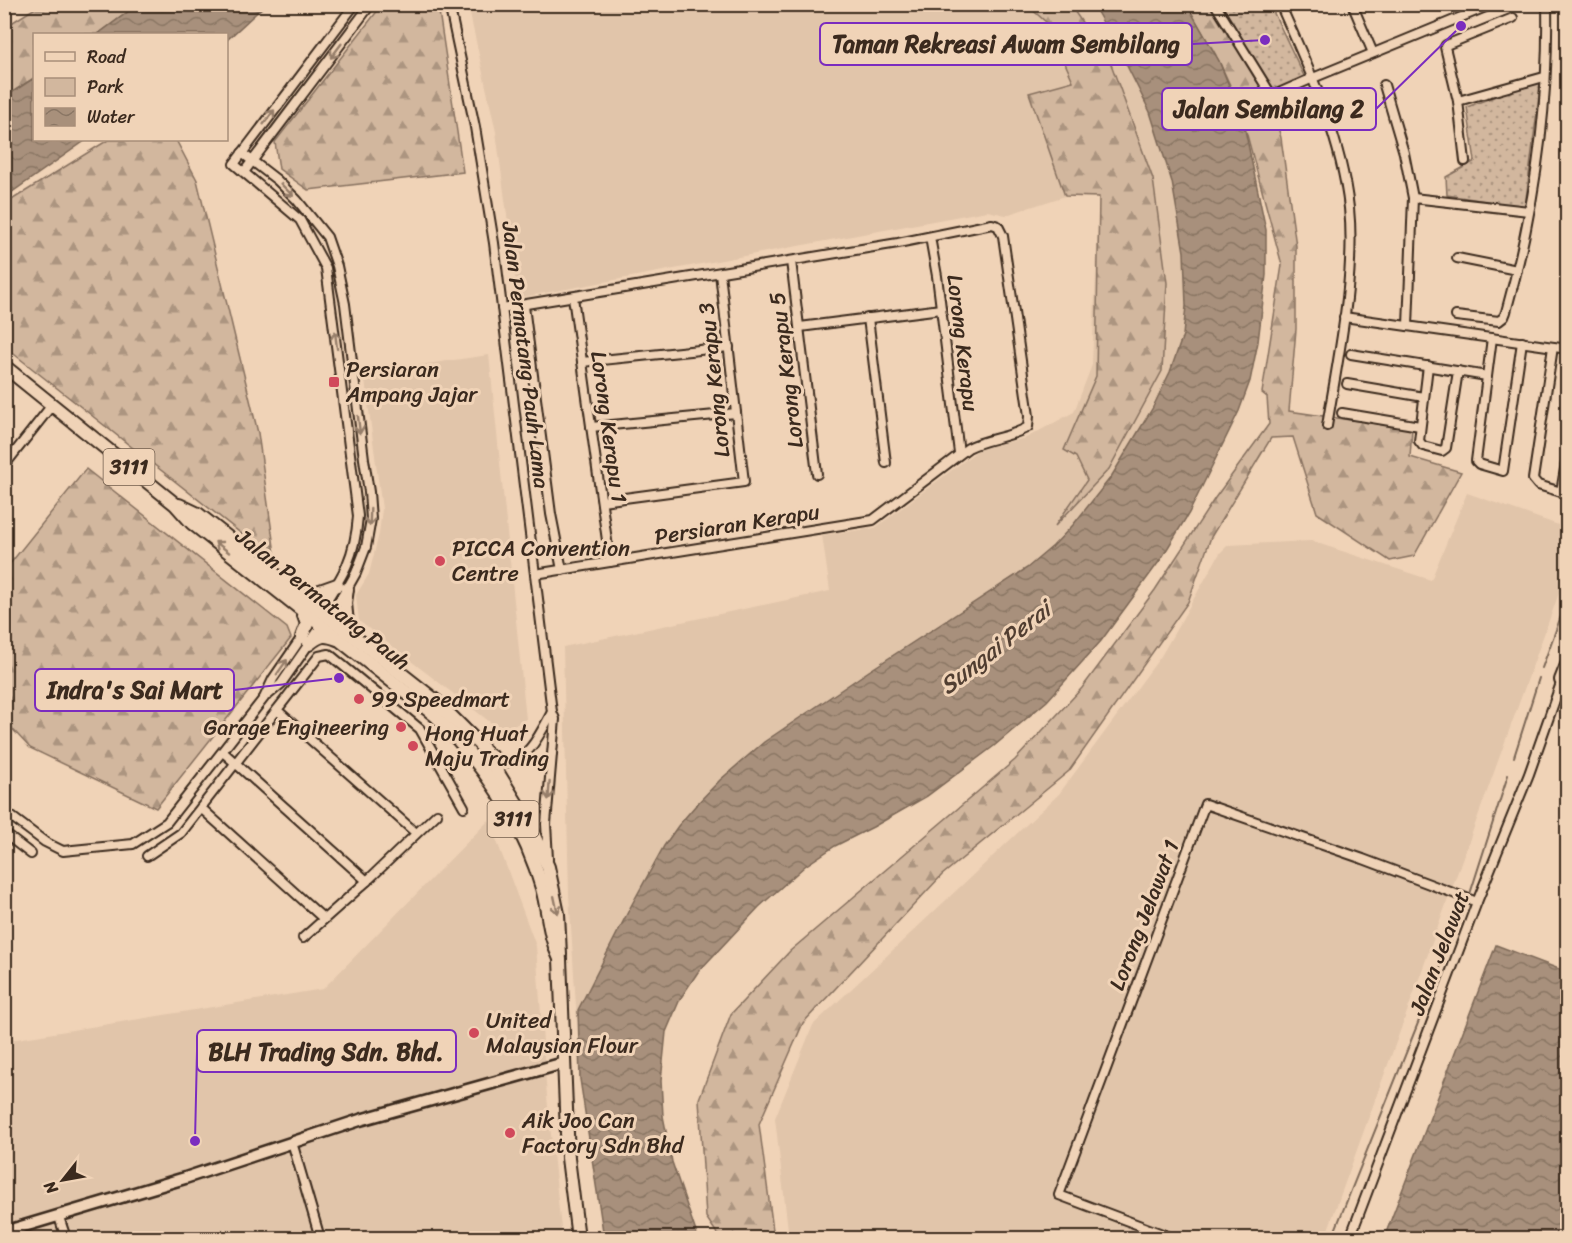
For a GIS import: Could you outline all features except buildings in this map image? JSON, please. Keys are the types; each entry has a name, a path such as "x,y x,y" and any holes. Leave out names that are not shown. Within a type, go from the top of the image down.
{"highway":[{"path":"1562,680 1568,665"}],"main road":[{"name":"Jalan Permatang Pauh","path":"4,366 175,504 192,523 346,637 436,716 491,781 507,807 532,860 542,888 551,942 560,959 568,1158 578,1239"},
{"path":"346,637 342,587 302,603 307,624 306,641 325,634 346,637 436,701 482,747 528,822 548,867 558,914 560,959"},
{"path":"4,1232 185,1178 421,1102 564,1063"}],"street":[{"path":"342,587 353,551 358,516 326,268 300,220 234,164 355,4"},
{"path":"244,172 371,4"},
{"name":"Jalan Permatang Pauh Lama","path":"449,4 485,183 552,712 555,719 546,824 548,867"},
{"path":"1215,4 1272,96 1493,4"},
{"path":"1280,4 1313,78 1341,164 1348,207 1349,257 1344,316 1327,426"},
{"path":"1352,4 1373,53"},
{"path":"1456,316 1499,321 1506,312 1529,211 1543,118 1547,4"},
{"path":"1464,161 1458,101 1446,45 1513,18"},
{"path":"1458,101 1544,76"},
{"path":"1384,85 1404,153 1413,198 1408,326"},
{"path":"4,811 45,842 63,851 134,844 167,822 264,698 273,679 306,641 366,547 371,519 369,492 338,266 327,237 315,220 277,180 242,153"},
{"path":"1413,198 1529,211"},
{"path":"502,308 791,261 930,237 984,225 999,226 1003,236 1020,349 1029,416 1028,427 1021,432 978,443 959,453"},
{"name":"Lorong Kerapu","path":"930,237 959,453"},
{"path":"1457,258 1517,270"},
{"name":"Lorong Kerapu 5","path":"791,261 817,474"},
{"name":"Lorong Kerapu 3","path":"602,501 744,482 720,273"},
{"name":"Lorong Kerapu 1","path":"573,297 610,562"},
{"path":"524,306 551,514 562,570"},
{"path":"800,327 941,309"},
{"path":"1344,316 1568,349"},
{"path":"868,318 886,463"},
{"path":"1492,338 1476,461 1503,471 1522,342"},
{"path":"582,362 729,347"},
{"path":"1553,347 1534,482 1564,493 1568,451"},
{"path":"1351,354 1487,376"},
{"path":"1428,366 1419,441 1423,446 1442,451 1446,448 1458,371"},
{"path":"1347,384 1424,398"},
{"path":"4,466 51,405"},
{"path":"591,427 736,413"},
{"path":"1342,413 1420,426"},
{"name":"Persiaran Kerapu","path":"535,574 873,520 898,503 959,453"},
{"path":"147,856 181,833 319,656 329,654 420,729 464,807"},
{"name":"Jalan Jelawat","path":"1350,1239 1477,902 1529,774 1562,680"},
{"path":"278,710 416,834"},
{"path":"482,747 502,762 512,761 530,748 552,712"},
{"path":"223,752 367,881"},
{"name":"Lorong Jelawat 1","path":"1173,1239 1059,1195 1205,804 1363,859 1477,902"},
{"path":"201,808 324,919"},
{"path":"303,938 437,814"},
{"path":"4,833 31,854"},
{"path":"292,1142 320,1239"},
{"path":"59,1217 66,1239"}],"shaded area":[{"path":"468,5 1093,5 1150,112 1172,182 1184,252 1186,306 1183,335 1170,372 1131,446 1111,477 1073,525 1027,568 764,742 720,780 696,805 646,879 578,1010 577,1023 569,894 563,647 830,591 822,535 875,528 981,448 1026,438 1074,412 1092,365 1099,197 1065,196 1006,215 987,211 518,298 496,132"},
{"path":"489,355 526,719 503,732 359,621 356,595 369,574 379,534 382,509 364,373"},
{"path":"1467,493 1567,528 1567,571 1325,1238 789,1238 775,1118 813,1025 1059,794 1161,656 1220,553 1228,545 1311,541 1431,580"},
{"path":"489,820 536,946 547,1097 562,1238 5,1238 5,1041 323,989"}],"green space":[{"path":"40,5 137,5 99,33 33,33 33,79 5,97 5,27"},
{"path":"382,5 438,5 463,172 308,190 279,169 275,142"},
{"path":"1027,5 1070,5 1111,64 1153,179 1167,283 1162,371 1109,469 1055,526 1087,480 1076,457 1064,450 1096,376 1099,197 1065,196 1029,93 1073,81 1047,23"},
{"path":"1187,5 1210,5 1270,97 1281,138 1296,246 1296,329 1289,411 1412,429 1410,457 1461,472 1414,556 1390,561 1317,513 1293,437 1271,438 1211,537 1188,602 1069,771 942,875 803,1023 759,1124 774,1238 720,1238 706,1217 699,1099 731,1014 790,951 1015,760 1082,688 1155,590 1215,498 1269,424 1267,397 1262,393 1282,265 1234,94 1219,61"},
{"path":"1221,5 1270,5 1304,76 1274,92"},
{"path":"1541,79 1525,207 1447,195 1446,177 1475,161 1467,107"},
{"path":"106,141 177,141 197,180 258,433 276,561 5,347 5,204"},
{"path":"86,469 287,628 291,638 156,808 30,748 5,721 5,570"}],"water":[{"path":"137,4 265,5 228,39 228,33 99,33"},
{"name":"Sungai Perai","path":"1093,5 1187,5 1219,61 1243,120 1266,230 1266,275 1258,342 1250,381 1239,411 1189,513 1161,559 1101,641 1047,701 994,746 927,796 835,846 805,866 759,907 698,972 680,999 666,1032 661,1081 663,1116 672,1162 698,1238 604,1238 580,1079 578,1010 664,846 678,826 720,780 764,742 1027,568 1053,546 1111,477 1152,409 1170,372 1183,335 1186,306 1184,252 1172,182 1150,112"},
{"path":"33,79 33,141 85,141 5,197 5,97"},
{"path":"1496,945 1567,972 1567,1219 1560,1238 1384,1238"}],"waterway":[{"path":"1542,668 1568,597"},
{"path":"1514,757 1539,678"},
{"path":"1470,894 1508,775"},
{"path":"1332,1238 1464,908"}],"place":[{"name":"Jalan Sembilang 2","path":"1461,26"},
{"name":"Taman Rekreasi Awam Sembilang","path":"1265,40"},
{"name":"Persiaran Ampang Jajar","path":"334,382"},
{"name":"PICCA Convention Centre","path":"440,561"},
{"name":"Indra's Sai Mart","path":"339,678"},
{"name":"99 Speedmart","path":"359,699"},
{"name":"Garage Engineering","path":"401,727"},
{"name":"Hong Huat Maju Trading","path":"413,746"},
{"name":"United Malaysian Flour","path":"474,1033"},
{"name":"Aik Joo Can Factory Sdn Bhd","path":"510,1133"},
{"name":"BLH Trading Sdn. Bhd.","path":"195,1141"}]}
